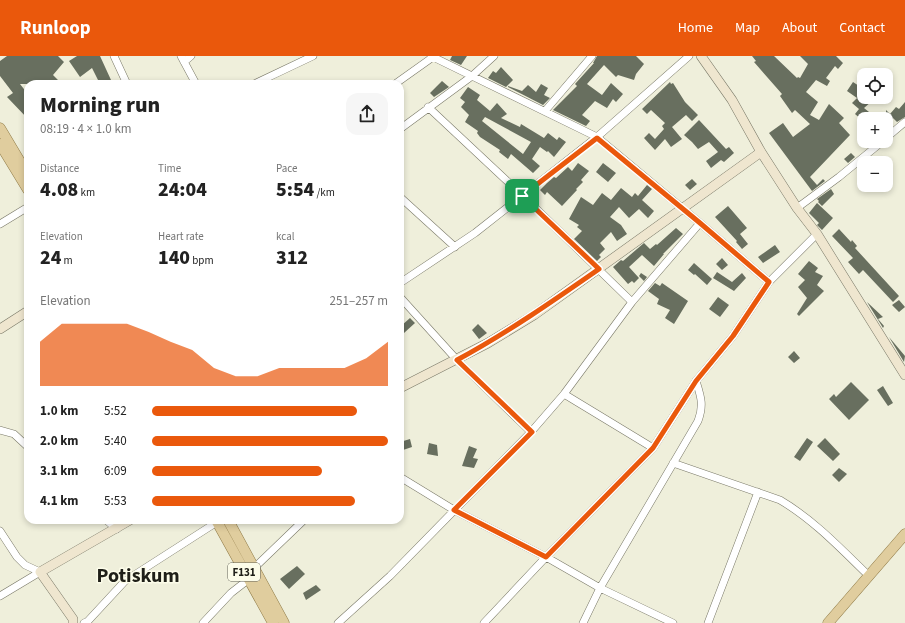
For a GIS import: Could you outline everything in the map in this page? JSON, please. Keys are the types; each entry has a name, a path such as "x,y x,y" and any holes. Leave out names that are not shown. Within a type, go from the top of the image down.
{"main road":[{"path":"0,128 24,168"},
{"path":"0,144 24,183"},
{"name":"F131","path":"218,524 273,623"},
{"name":"F131","path":"230,524 284,623"},
{"path":"828,623 905,534"}],"street":[{"path":"114,56 125,80"},
{"path":"191,56 182,59 194,80"},
{"path":"262,80 313,56"},
{"path":"404,126 472,76 494,56"},
{"path":"545,111 592,56"},
{"path":"404,281 455,247 597,138 689,56"},
{"path":"701,56 732,100 761,152 797,208 817,234 905,375"},
{"path":"400,80 432,57 545,111 597,138 769,282"},
{"path":"428,108 632,302"},
{"path":"893,132 905,122"},
{"path":"797,208 839,177 874,148"},
{"path":"404,386 457,360 534,315 761,152"},
{"path":"404,201 455,247"},
{"path":"0,224 24,209"},
{"path":"338,623 390,576 532,432 564,394 632,302 700,223"},
{"path":"484,623 546,557 653,448 696,381 733,336 769,282 817,234"},
{"path":"404,301 457,360 532,432"},
{"path":"0,329 24,314"},
{"path":"583,623 600,588 698,421 702,403 696,381"},
{"path":"564,394 653,448"},
{"path":"0,430 14,434 24,443"},
{"path":"673,463 780,500 794,508 816,525 869,576"},
{"path":"404,479 454,510 546,557 600,588 673,623"},
{"path":"708,623 758,492"},
{"path":"110,524 116,529"},
{"path":"0,596 124,524"},
{"path":"84,623 88,621 125,581 211,524"},
{"path":"254,568 300,524"},
{"path":"0,531 17,557 25,565 40,572 73,619 74,623"},
{"path":"203,623 231,593 249,579"}],"building":[{"path":"7,56 58,56 64,62 53,75 58,80 24,80 24,84 20,84 24,89 24,115 7,97 13,93 0,76 0,61"},
{"path":"77,56 100,56 111,80 98,80 92,68 80,77 69,61"},
{"path":"452,56 467,56 461,65 450,60"},
{"path":"597,56 636,56 644,64 636,74 634,80 618,75 616,77 604,65 587,84 602,95 611,83 623,94 616,102 613,99 607,108 595,101 582,115 590,121 586,126 553,110 577,86 575,84 594,63"},
{"path":"752,56 774,56 797,78 800,78 808,64 800,56 836,56 843,63 838,69 835,66 826,78 830,81 827,86 816,80 806,92 818,102 810,115 819,120 829,104 844,118 839,123 850,135 810,177 817,185 823,179 825,181 812,191 769,133 783,123 793,137 810,124 795,110 792,113 780,96 782,94 754,62 756,61"},
{"path":"501,67 513,80 506,87 488,78 493,71 496,73"},
{"path":"442,81 449,87 434,97 430,93"},
{"path":"670,82 671,84 673,83 685,102 698,115 692,121 686,115 672,127 682,139 671,147 665,139 655,150 644,138 649,133 655,139 664,129 662,126 665,123 651,110 647,114 642,109"},
{"path":"853,82 857,85 857,98 847,91"},
{"path":"541,84 548,88 544,95 550,98 543,105 508,87 522,91 528,85 536,92"},
{"path":"468,87 480,95 477,100 490,111 497,103 507,114 501,118 520,127 521,124 544,138 548,133 557,140 559,137 566,142 554,157 548,151 547,152 540,147 532,159 540,166 533,173 511,154 508,159 499,152 500,150 480,137 477,133 478,131 465,122 469,115 461,107 465,102 460,98","holes":["485,117 531,142 523,154 482,121"]},
{"path":"857,98 857,104 869,104 864,108 869,112 857,112 857,116 855,114 859,109 852,103"},
{"path":"905,102 905,117 897,122 893,118 893,112 892,112 896,107 899,109"},
{"path":"699,120 726,149 729,147 734,153 724,162 721,160 711,168 706,161 718,152 709,142 698,149 684,135"},
{"path":"851,153 855,157 848,163 844,159"},
{"path":"578,163 589,171 581,180 583,182 576,189 577,190 562,206 547,192 545,195 540,190 568,167 572,171"},
{"path":"603,163 616,173 608,182 596,172"},
{"path":"692,179 697,184 690,190 685,185"},
{"path":"647,185 652,189 642,200 654,211 648,218 639,209 629,218 619,207 610,217 621,225 627,234 617,241 611,232 600,243 605,249 599,255 601,257 597,261 574,239 582,231 577,227 579,225 569,219 581,197 593,205 602,193 611,200 621,188 632,197 635,193 638,196"},
{"path":"831,189 834,194 822,206 817,199"},
{"path":"817,203 833,218 822,230 817,225 819,223 809,213"},
{"path":"728,206 747,228 740,234 748,244 742,249 736,242 737,241 715,217"},
{"path":"676,228 683,234 663,254 654,266 642,255 629,267 639,278 634,283 632,281 628,284 613,267 621,260 623,261 644,243 650,249 656,244 657,245"},
{"path":"839,229 851,242 852,240 857,246 855,248 899,296 893,302 863,270 859,274 848,262 853,258 832,236"},
{"path":"775,245 780,252 763,263 758,257"},
{"path":"722,258 728,265 722,270 716,264"},
{"path":"809,261 818,268 815,272 823,276 817,285 824,291 799,316 797,314 807,298 798,287 805,280 798,274"},
{"path":"694,263 712,279 707,285 688,270"},
{"path":"717,272 732,282 742,273 746,278 734,291 713,278"},
{"path":"641,273 647,277 644,281 639,276"},
{"path":"655,283 660,286 662,283 688,301 674,324 665,318 670,310 657,304 659,299 648,291"},
{"path":"718,297 729,305 720,317 709,309"},
{"path":"899,300 905,307 899,312 892,305"},
{"path":"867,302 883,317 878,319 884,326 883,328"},
{"path":"410,318 415,323 404,333 404,323"},
{"path":"478,324 487,333 479,339 472,330"},
{"path":"889,337 905,356 904,362"},
{"path":"794,351 800,358 794,363 788,357"},
{"path":"851,382 869,400 849,420 829,399 834,394 836,397"},
{"path":"883,386 893,403 888,406 877,390"},
{"path":"807,438 813,442 800,461 794,457"},
{"path":"825,438 840,454 833,461 817,446"},
{"path":"410,439 412,447 404,450 404,441"},
{"path":"429,443 437,445 438,456 427,454"},
{"path":"469,446 477,449 473,458 478,459 474,468 462,466"},
{"path":"839,468 847,474 839,482 832,475"},
{"path":"297,566 305,574 289,589 280,579"},
{"path":"316,585 321,590 306,600 303,593"}],"district":[{"name":"Potiskum","path":"138,575"}],"route":[{"path":"597,138 769,282 733,336 696,381 653,448 546,557 454,510 532,432 457,360 534,315 599,269 522,196 597,138"}]}
